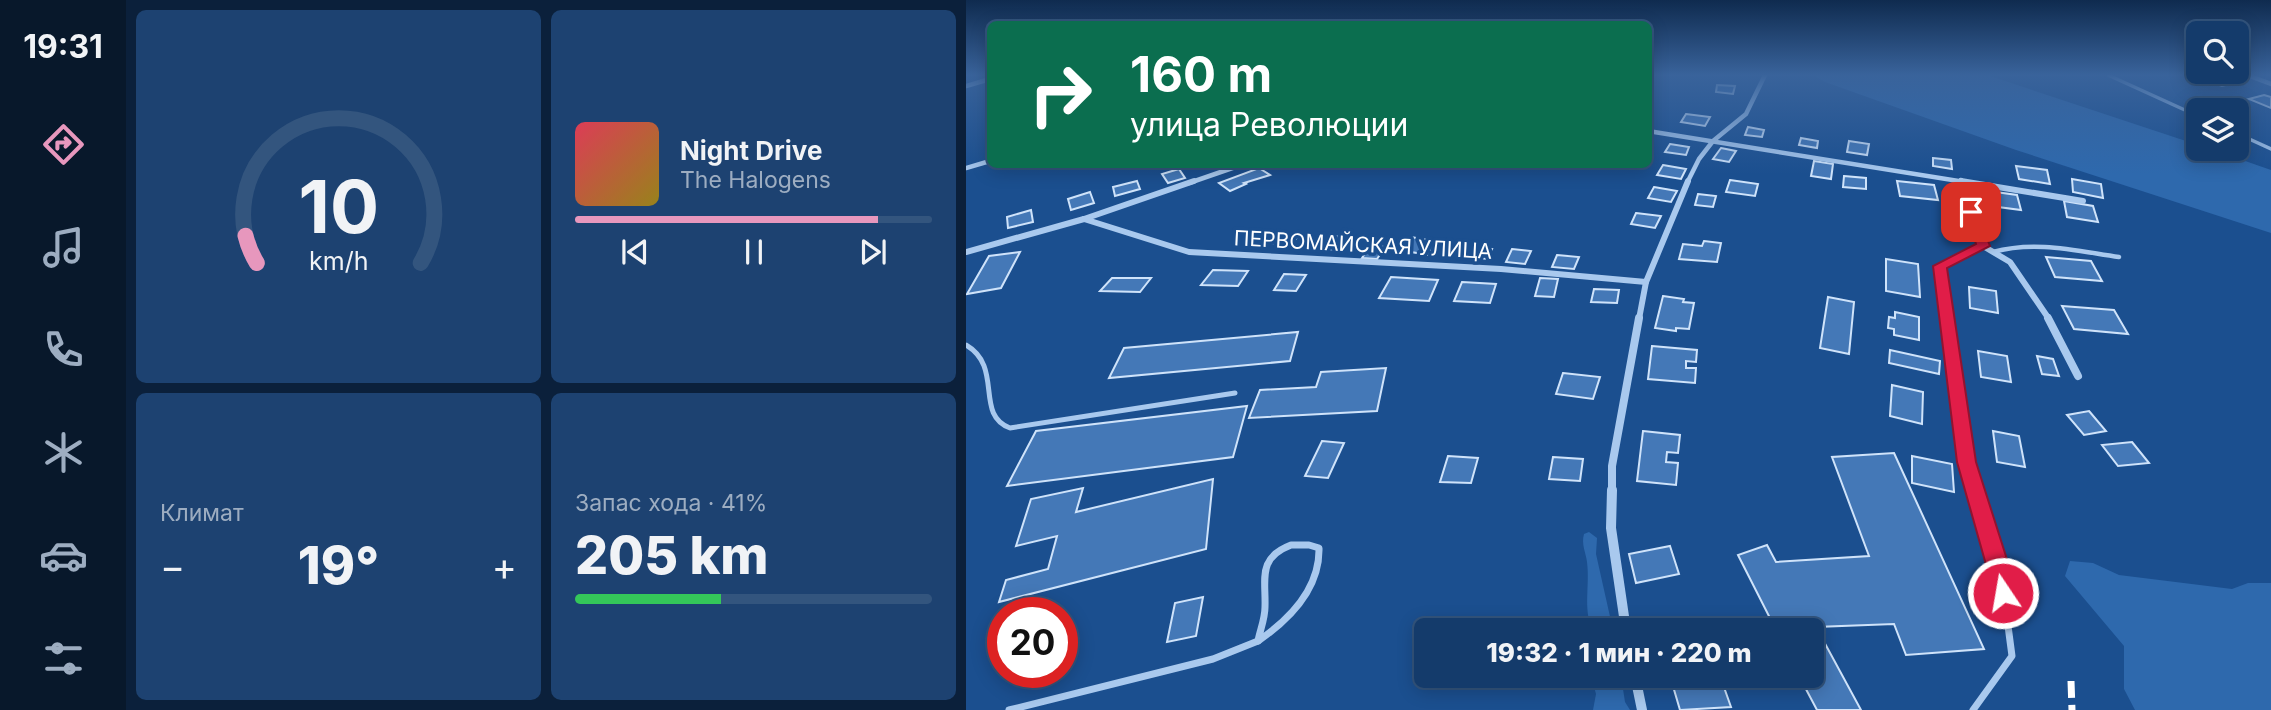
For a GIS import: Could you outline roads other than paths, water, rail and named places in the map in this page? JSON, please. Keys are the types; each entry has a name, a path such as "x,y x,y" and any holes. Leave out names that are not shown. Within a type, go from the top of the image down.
{"street":[{"path":"1624,618 1611,528 1612,466 1646,282 1677,203 1699,159 1713,141 1736,125 1749,108"},
{"path":"1652,132 2083,201"},
{"path":"966,168 987,162"},
{"path":"966,253 1084,219 1230,168"},
{"path":"1961,180 1983,246 2010,262 2046,314 2078,376"},
{"name":"ПЕРВОМАЙСКАЯ УЛИЦА","path":"1084,219 1189,252 1501,269 1646,282"},
{"path":"1983,246 1940,266 1966,462 2000,572"},
{"path":"1637,688 1642,710"}],"lane":[{"path":"2249,139 2271,149"},
{"path":"1993,252 2006,247 2039,246 2119,257"},
{"path":"966,345 976,350 984,359 993,417 999,424 1010,428 1235,393"},
{"path":"1009,710 1216,658 1258,641 1307,596 1322,562 1320,548 1309,543 1293,542 1276,552 1263,579 1265,606 1258,641"},
{"path":"1973,710 2012,656 2000,572"}],"railway":[{"path":"2071,681 2072,710"}]}
